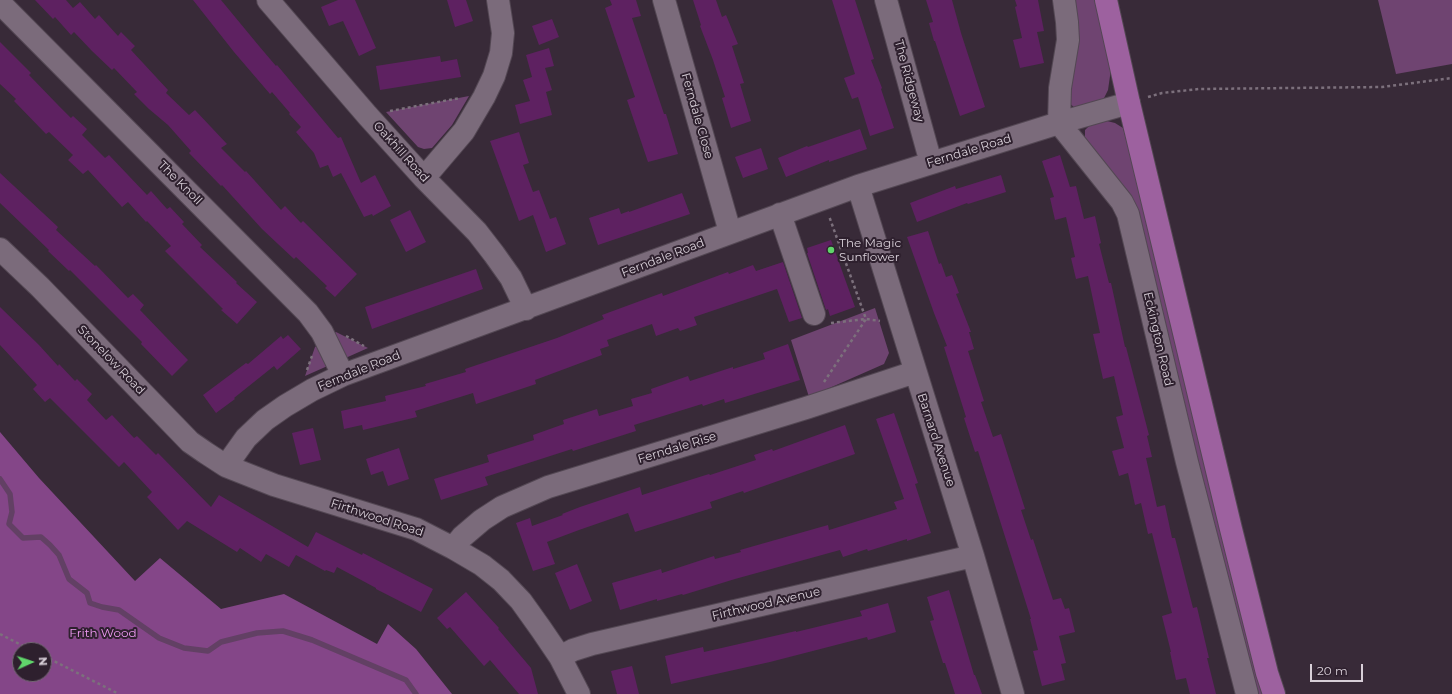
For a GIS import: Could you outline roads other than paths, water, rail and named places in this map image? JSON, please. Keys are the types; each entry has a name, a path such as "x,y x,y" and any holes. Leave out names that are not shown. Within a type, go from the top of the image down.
{"main road":[{"path":"1106,0 1129,104 1237,552 1267,673 1274,694"}],"street":[{"name":"Oakhill Road","path":"268,0 367,115 424,178 477,232 511,278 526,309"},
{"path":"424,178 464,131 484,97 494,76 501,53 503,33 498,0"},
{"name":"Ferndale Close","path":"664,0 730,232"},
{"name":"The Ridgeway","path":"886,0 931,163"},
{"path":"1059,123 1060,88 1068,40 1064,0"},
{"name":"The Knoll","path":"0,3 308,313 322,332 343,375"},
{"name":"Ferndale Road","path":"226,466 246,438 265,420 312,390 343,375 858,186 1059,123 1129,104"},
{"name":"Eckington Road","path":"1059,123 1122,202 1128,214 1187,462 1247,694"},
{"name":"Barnard Avenue","path":"858,186 899,323 973,556 1013,694"},
{"path":"780,214 814,314"},
{"name":"Stonelow Road","path":"0,249 40,287 190,442 226,466"},
{"name":"Ferndale Rise","path":"453,548 462,537 482,520 502,507 548,487 806,408 915,372"},
{"name":"Firthwood Road","path":"226,466 274,485 416,529 482,565 501,580 521,601 560,657 579,694"},
{"name":"Firthwood Avenue","path":"560,657 573,650 592,644 973,556"}],"waterway":[{"path":"0,479 10,494 12,512 9,524 23,538 41,537 50,545 59,555 69,579 87,593 90,603 119,610 159,638 184,648 208,651 221,642 257,633 283,631 312,640 406,680 416,694"}],"place":[{"name":"The Magic Sunflower","path":"831,250"}],"park label":[{"name":"Frith Wood","path":"103,633"}]}
